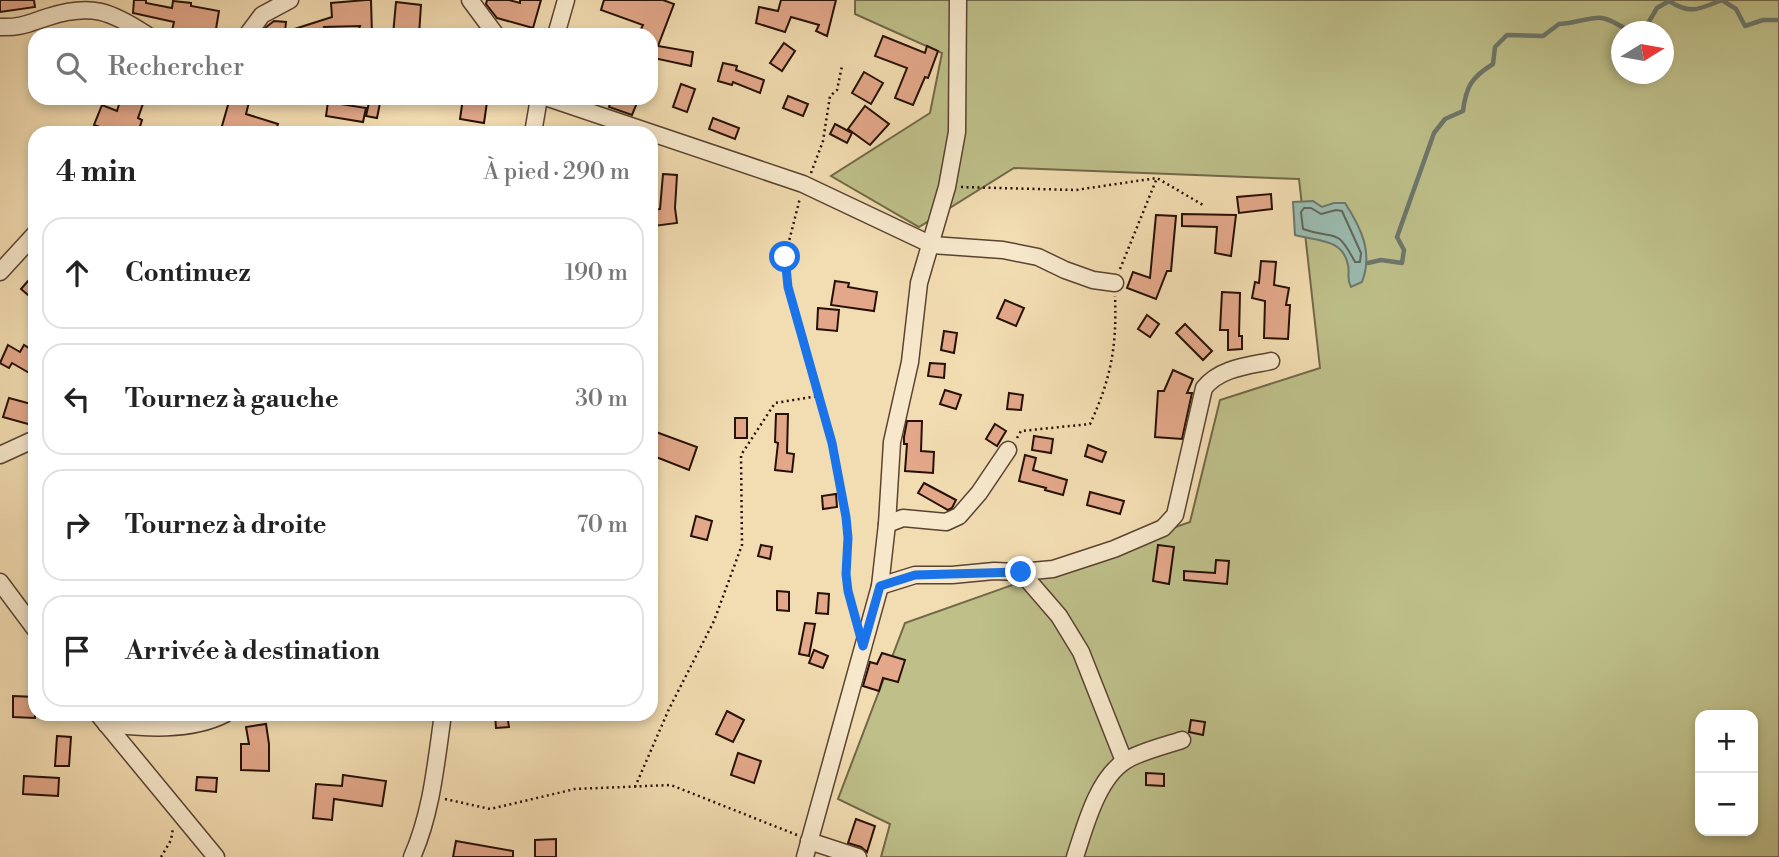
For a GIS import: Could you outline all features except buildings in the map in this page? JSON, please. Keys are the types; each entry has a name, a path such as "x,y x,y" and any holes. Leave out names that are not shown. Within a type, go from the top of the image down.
{"street":[{"path":"252,28 262,15 290,0"},
{"path":"470,0 491,28"},
{"path":"558,28 566,0"},
{"path":"805,857 880,586 892,442 910,362 919,283 947,187 957,132 958,0"},
{"path":"0,27 29,25 49,17 101,10 135,28"},
{"path":"534,126 538,105"},
{"path":"569,105 631,126"},
{"path":"658,135 803,184 932,245 1003,250 1038,257 1084,277 1115,283"},
{"path":"0,272 28,242"},
{"path":"880,586 915,575 1053,569 1163,528 1175,515 1204,388 1212,379 1230,370 1271,361"},
{"path":"0,456 28,442"},
{"path":"887,524 903,519 946,522 959,516 979,493 1008,450"},
{"path":"1021,572 1059,616 1081,652 1124,761"},
{"path":"0,582 28,620"},
{"path":"104,721 216,857"},
{"path":"112,721 147,728 194,721"},
{"path":"412,857 431,796 442,721"},
{"path":"1075,857 1092,806 1107,781 1124,761 1182,740"},
{"path":"809,841 858,857"}],"path":[{"path":"842,66 837,90 830,96 820,153 803,184 785,257 788,287 832,443 846,517 847,582 856,628 863,646"},
{"path":"947,187 1076,190 1157,178 1203,205"},
{"path":"1008,450 1021,431 1090,425 1104,394 1116,334 1115,283 1157,178"},
{"path":"635,787 669,709 714,621 742,545 741,455 775,403 818,396"},
{"path":"431,796 490,809 575,789 671,785 809,841"},
{"path":"161,857 171,840 177,811"}],"green space":[{"path":"855,0 1779,0 1779,857 881,857 890,824 838,799 905,623 1190,522 1220,400 1320,368 1299,179 1014,168 919,227 831,176 930,113 942,53 855,14"}],"water":[{"path":"1313,201 1322,207 1345,203 1364,241 1366,261 1362,282 1351,287 1345,256 1334,245 1295,235 1293,202"}],"waterway":[{"path":"1722,0 1736,9 1745,26 1763,20 1779,20"},
{"path":"1368,263 1381,260 1402,263 1404,250 1397,237 1434,133 1445,119 1463,111 1471,83 1493,64 1495,47 1507,35 1543,36 1559,24 1598,18 1626,29 1644,30 1657,8 1669,1 1683,8 1695,9 1722,0"}],"route":[{"path":"785,257 788,287 832,443 846,517 848,591 863,646 880,586 915,575 1021,572"}]}
